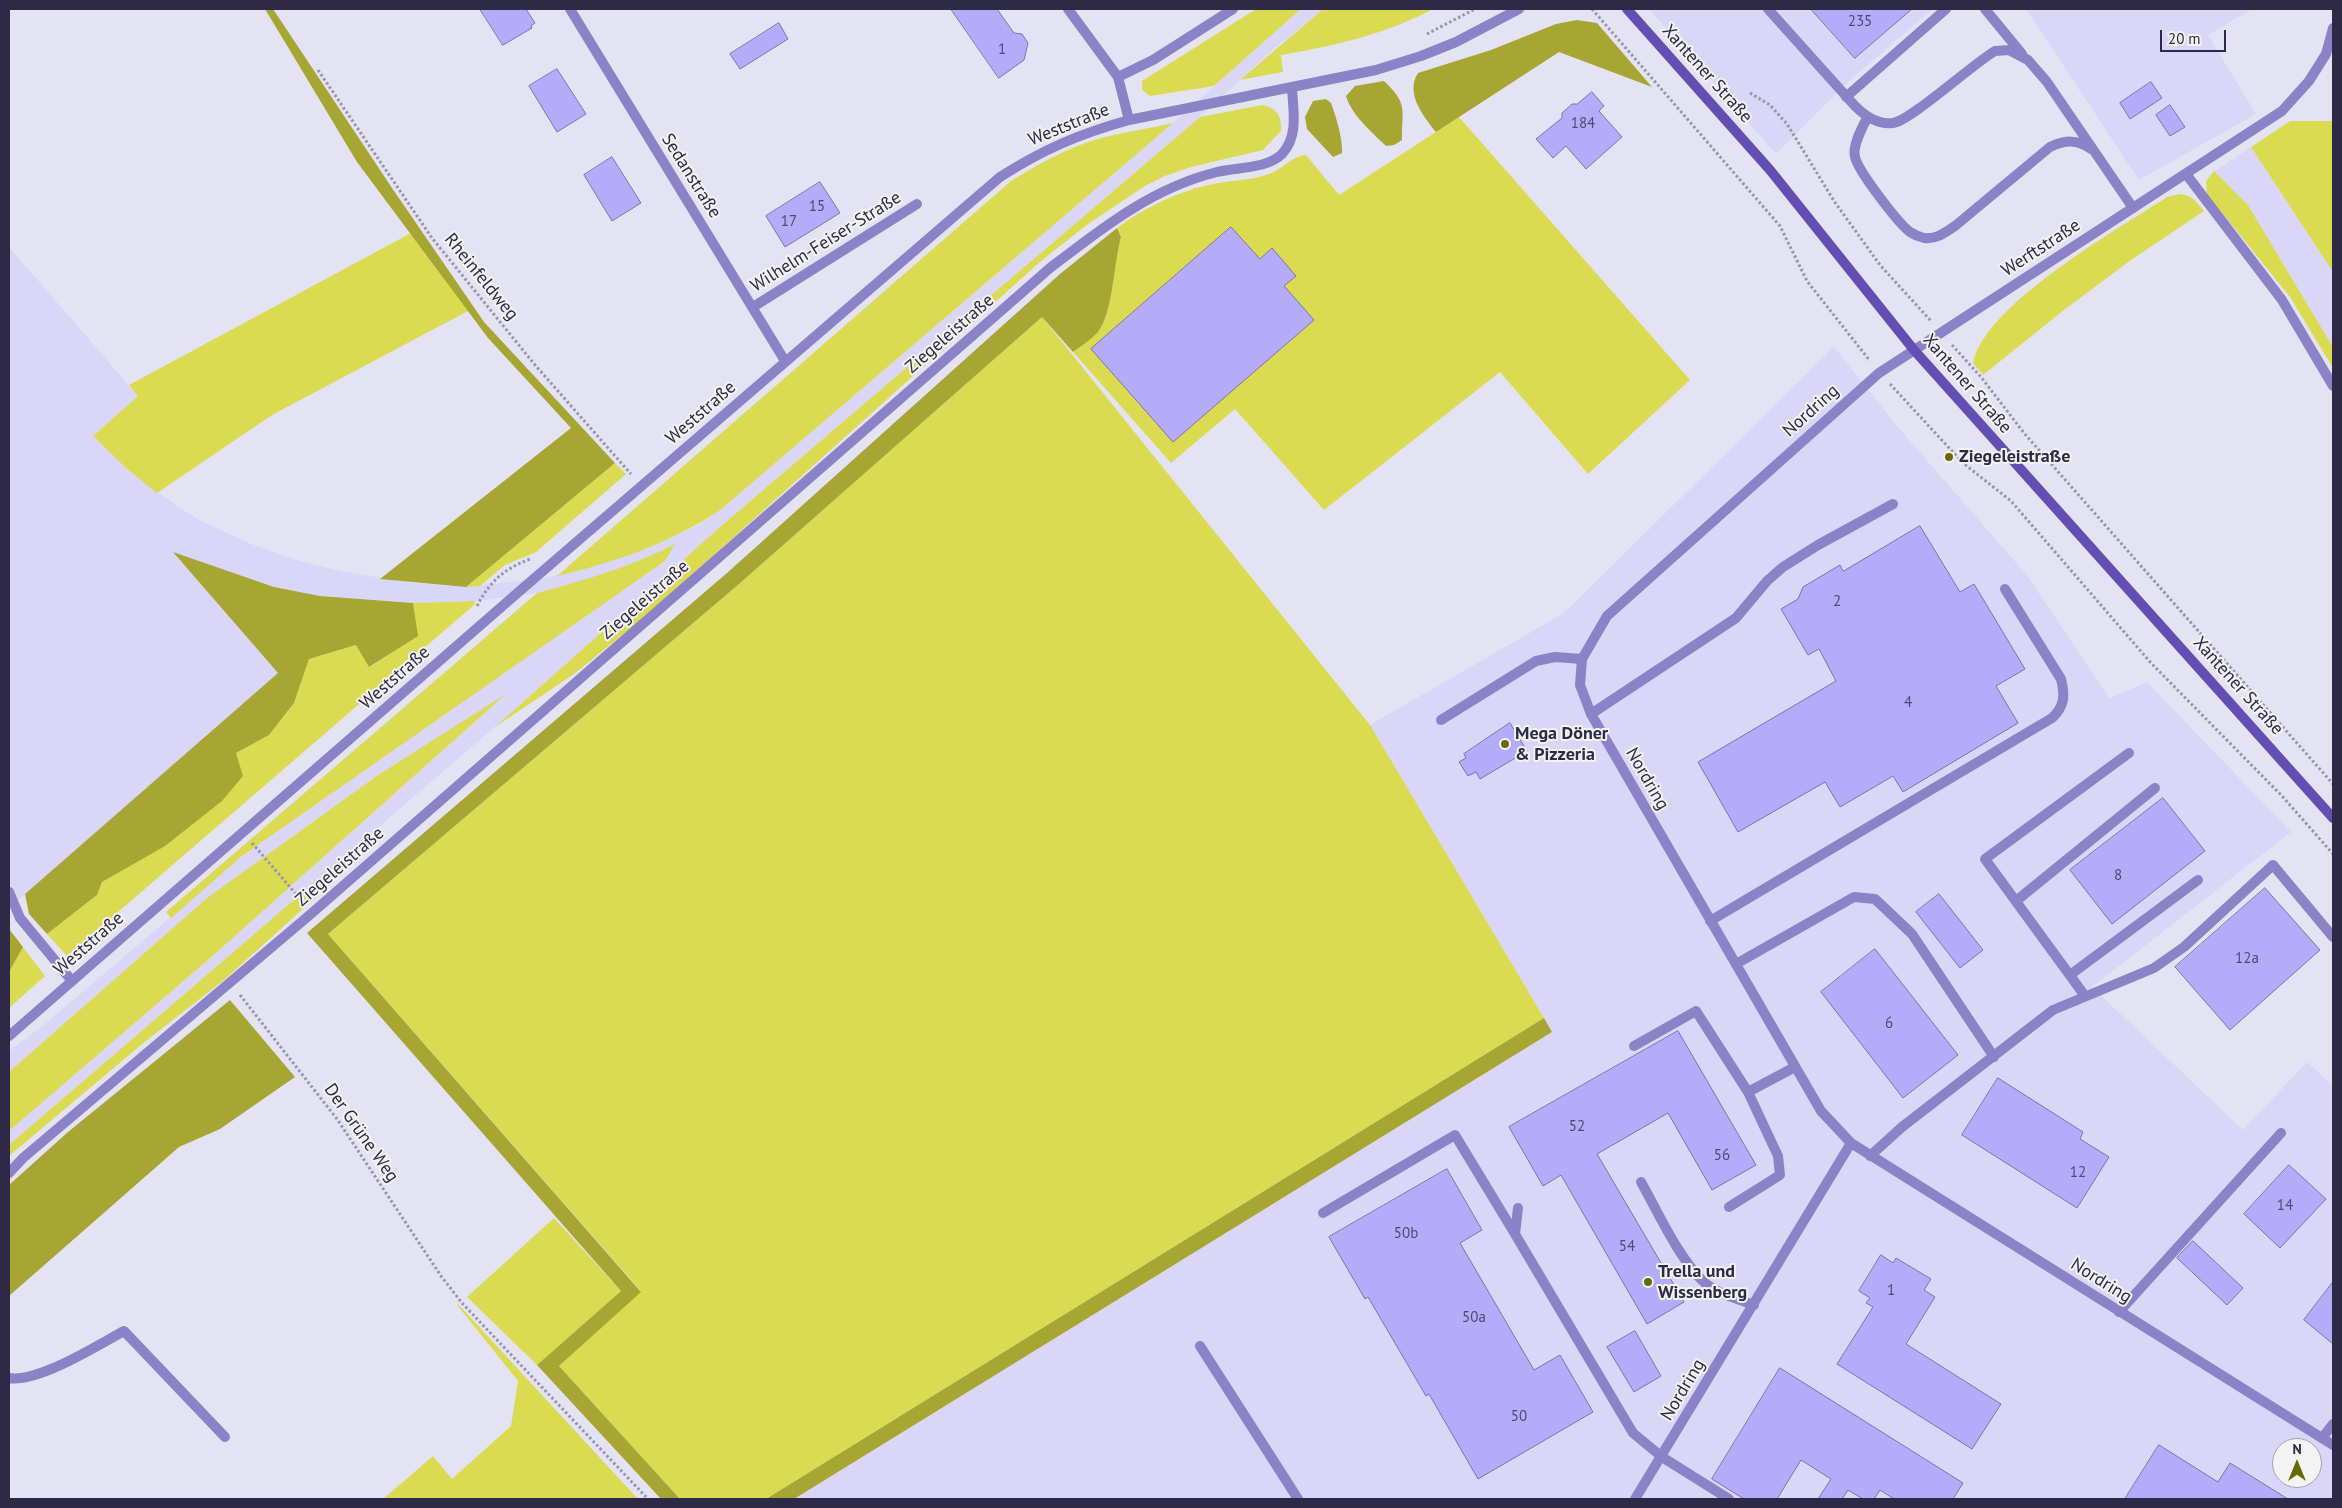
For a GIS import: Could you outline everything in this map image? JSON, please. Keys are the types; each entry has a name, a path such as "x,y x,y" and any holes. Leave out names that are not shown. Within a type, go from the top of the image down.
{"main road":[{"name":"Xantener Straße","path":"1627,9 1770,170 1914,350 2333,818"}],"street":[{"name":"Sedanstraße","path":"570,9 786,361"},
{"path":"1068,9 1118,77 1129,120"},
{"path":"1118,77 1153,60 1233,9"},
{"name":"Weststraße","path":"9,1036 242,832 1000,177 1057,144 1129,120 1376,70 1422,56 1456,42 1519,9"},
{"path":"1768,9 1867,118 1883,123 1895,123 1995,51 2009,50 2028,60"},
{"path":"1846,97 1946,9"},
{"path":"1985,9 2047,82 2132,208"},
{"name":"Werftstraße","path":"1914,350 2282,110 2309,81 2326,54 2333,28"},
{"name":"Ziegeleistraße","path":"9,1173 23,1158 312,913 1050,268 1111,221 1139,203 1172,188 1216,172 1270,162 1281,155 1289,145 1293,133 1292,88"},
{"path":"1867,118 1854,156 1861,171 1899,222 1910,232 1925,238 1942,235 1955,226 2050,148 2062,142 2071,141 2079,142 2094,152"},
{"path":"2186,174 2282,300 2333,386"},
{"name":"Wilhelm-Feiser-Straße","path":"752,307 918,204"},
{"name":"Nordring","path":"1914,350 1879,372 1607,616 1582,659 1580,685 1591,714 1821,1111 1851,1143 2333,1445"},
{"path":"1591,714 1736,618 1767,581 1783,567 1893,504"},
{"path":"1710,921 2044,723 2061,710 2064,692 2061,679 2005,589"},
{"path":"1441,720 1536,661 1555,657 1582,659"},
{"path":"2085,996 1985,859 2129,753"},
{"path":"2016,901 2155,788"},
{"path":"1870,1156 1902,1128 2053,1010 2085,996 2118,985 2154,968 2177,952 2273,866 2333,937"},
{"path":"2070,975 2198,880"},
{"path":"9,892 20,918 72,981"},
{"path":"1736,964 1854,896 1876,899 1912,934 1994,1057"},
{"path":"1634,1046 1696,1011 1748,1092 1778,1156 1780,1175 1729,1207"},
{"path":"1748,1092 1795,1067"},
{"path":"2119,1312 2281,1133"},
{"path":"1323,1213 1455,1135 1633,1434 1662,1457 1728,1499"},
{"name":"Nordring","path":"1635,1499 1851,1143"},
{"path":"1640,1182 1690,1266 1706,1284 1729,1296 1754,1305"},
{"path":"1515,1234 1518,1208"},
{"path":"9,1378 19,1380 65,1362 124,1331 225,1437"},
{"path":"1200,1346 1298,1499"},
{"path":"2322,1438 2333,1424"}],"path":[{"path":"1592,9 1780,226 1807,280 1879,372 1963,463 2011,501 2151,663 2282,796 2333,854"},
{"name":"Rheinfeldweg","path":"318,70 432,238 535,365 642,486"},
{"path":"1750,93 1770,105 1788,124 1834,201 1880,265 1981,377 2024,433 2333,784"},
{"path":"242,832 312,913"},
{"name":"Der Grüne Weg","path":"230,983 337,1119 441,1276 462,1303 648,1499"}],"shaded area":[{"path":"265,9 273,9 484,322 615,463 466,587 380,579 571,428 488,338 357,162"},
{"path":"1256,9 1301,9 1214,86 1150,96 1142,90 1142,81"},
{"path":"1301,9 1323,9 1271,51 1200,117 728,520 519,706 9,1145 9,1131 208,960 503,697 378,775 207,898 9,1072 9,1051 44,1025 242,856 457,706 674,545 624,568 587,581 537,593 475,601 413,603 320,596 274,587 174,553 278,673 9,908 9,247 138,396 93,436 127,469 177,506 201,521 251,544 300,561 345,572 412,583 465,587 545,578 597,565 647,548 697,526 719,511 1173,123"},
{"path":"1323,9 1433,9 1415,18 1359,38 1281,55 1283,72 1240,80"},
{"path":"1649,9 1933,9 1849,81 1776,154"},
{"path":"2026,9 2252,9 2208,35 2256,114 2139,180"},
{"path":"1577,20 1597,23 1652,87 1559,52 1436,132 1421,112 1417,104 1414,88 1418,73 1491,50 1556,24"},
{"path":"1384,81 1397,95 1403,113 1402,140 1394,145 1386,146 1358,117 1346,96 1355,86"},
{"path":"1326,99 1331,103 1341,141 1342,153 1333,157 1307,129 1305,117 1313,101"},
{"path":"1262,105 1275,111 1281,121 1281,131 1263,150 1191,167 1165,176 1145,186 1088,224 1041,261 647,615 574,674 495,727 728,520 1200,117"},
{"path":"1459,117 1690,380 1588,474 1500,372 1324,510 1235,409 1171,463 1073,352 1095,335 1103,323 1110,300 1121,237 1117,228 1137,214 1160,202 1196,188 1269,174 1297,157 1306,155 1339,195"},
{"path":"2290,121 2333,121 2333,272 2251,147"},
{"path":"1173,123 719,511 681,533 641,551 557,576 1011,181 1053,157 1086,143 1116,134"},
{"path":"2251,147 2333,272 2333,347 2248,205 2214,172"},
{"path":"2214,171 2248,205 2333,347 2333,368 2290,297 2207,194 2206,181"},
{"path":"2179,194 2193,199 2204,211 2131,260 2064,310 1983,375 1973,363 1983,340 2001,317 2026,293 2087,248 2167,197"},
{"path":"1117,228 1121,237 1110,300 1103,323 1093,337 1073,352 1042,317 739,584 328,934 641,1292 559,1366 680,1499 661,1499 537,1365 621,1291 307,933 727,573 1060,274"},
{"path":"411,233 468,311 272,415 157,493 127,469 93,436 138,396 129,385"},
{"path":"1042,317 1370,725 1544,1018 766,1499 680,1499 559,1366 641,1291 328,934 739,584"},
{"path":"1834,347 1902,432 2026,574 2109,698 2147,682 2291,832 2092,987 2243,1130 2307,1062 2333,1086 2333,1499 794,1499 1552,1032 1370,725 1564,613"},
{"path":"615,463 626,474 536,552 505,565 480,586 466,587"},
{"path":"675,544 665,561 242,856 171,918 166,912 537,593 608,572 641,560"},
{"path":"173,552 274,587 320,596 413,603 418,636 369,667 356,645 309,659 294,703 269,735 236,753 243,776 222,801 165,846 102,882 97,895 47,934 29,914 25,894 278,673"},
{"path":"475,601 474,605 67,956 47,934 97,895 102,882 127,867 236,753 269,735 294,703 309,659 356,645 370,667 417,636 413,603"},
{"path":"506,694 208,960 9,1131 9,1072 207,898 378,775"},
{"path":"360,843 314,899 224,980 141,1045 9,1156 10,1144"},
{"path":"9,929 23,947 9,972"},
{"path":"23,947 45,976 9,1008 9,972"},
{"path":"230,1000 295,1077 220,1129 179,1147 9,1296 9,1185 68,1132"},
{"path":"1544,1018 1552,1032 794,1499 766,1499"},
{"path":"554,1218 621,1291 537,1365 467,1297"},
{"path":"458,1304 638,1499 383,1499 433,1456 452,1479 511,1426 518,1381"}],"building":[{"path":"480,9 526,9 535,23 531,26 532,28 503,45"},
{"path":"951,9 997,9 1014,33 1022,34 1028,43 1024,60 999,78"},
{"path":"1811,9 1912,9 1855,58"},
{"path":"779,23 788,39 740,69 730,54"},
{"path":"557,69 586,114 557,132 529,86"},
{"path":"2151,82 2162,98 2130,119 2120,103"},
{"path":"1592,92 1604,106 1599,111 1622,137 1586,169 1566,146 1553,158 1536,139 1562,118 1562,113 1572,104 1577,104"},
{"path":"2170,105 2185,127 2170,136 2156,115"},
{"path":"612,157 641,203 612,221 584,175"},
{"path":"820,182 840,213 785,247 766,216"},
{"path":"1231,227 1260,259 1272,248 1296,276 1284,286 1314,320 1173,442 1091,349"},
{"path":"1920,526 1960,592 1974,584 2025,669 1996,686 2018,723 1903,792 1893,776 1840,807 1825,782 1738,832 1698,762 1836,681 1819,649 1808,655 1781,609 1798,599 1803,587 1840,565 1843,571"},
{"path":"1510,723 1527,751 1480,779 1476,772 1468,776 1459,762 1466,758 1464,754"},
{"path":"2163,798 2205,851 2112,924 2070,870"},
{"path":"2265,888 2320,950 2230,1030 2175,967"},
{"path":"1939,894 1983,950 1960,968 1916,912"},
{"path":"1875,949 1958,1055 1903,1098 1821,992"},
{"path":"1678,1031 1756,1165 1712,1190 1668,1113 1597,1154 1684,1302 1647,1324 1561,1175 1543,1186 1509,1127"},
{"path":"1998,1078 2083,1132 2080,1139 2109,1157 2077,1208 1962,1135"},
{"path":"2289,1165 2326,1199 2280,1248 2244,1214"},
{"path":"1447,1169 1482,1230 1460,1243 1534,1370 1560,1355 1593,1412 1478,1479 1429,1394 1426,1396 1368,1297 1365,1299 1329,1237"},
{"path":"2193,1241 2243,1288 2227,1305 2177,1258"},
{"path":"1881,1255 1893,1263 1896,1258 1931,1279 1924,1290 1935,1297 1906,1344 2001,1404 1972,1449 1837,1364 1873,1307 1866,1303 1870,1298 1859,1291"},
{"path":"2333,1282 2333,1344 2304,1320"},
{"path":"1635,1331 1661,1376 1634,1392 1607,1347"},
{"path":"1780,1368 1963,1483 1953,1499 1894,1499 1880,1490 1874,1499 1863,1499 1848,1490 1842,1499 1818,1499 1831,1479 1801,1460 1777,1499 1744,1499 1712,1479"},
{"path":"2159,1445 2218,1482 2230,1463 2288,1499 2125,1499"}],"place":[{"name":"Ziegeleistraße","path":"1949,457"},
{"name":"Mega Döner & Pizzeria","path":"1505,744"},
{"name":"Trella und Wissenberg","path":"1648,1282"}]}
